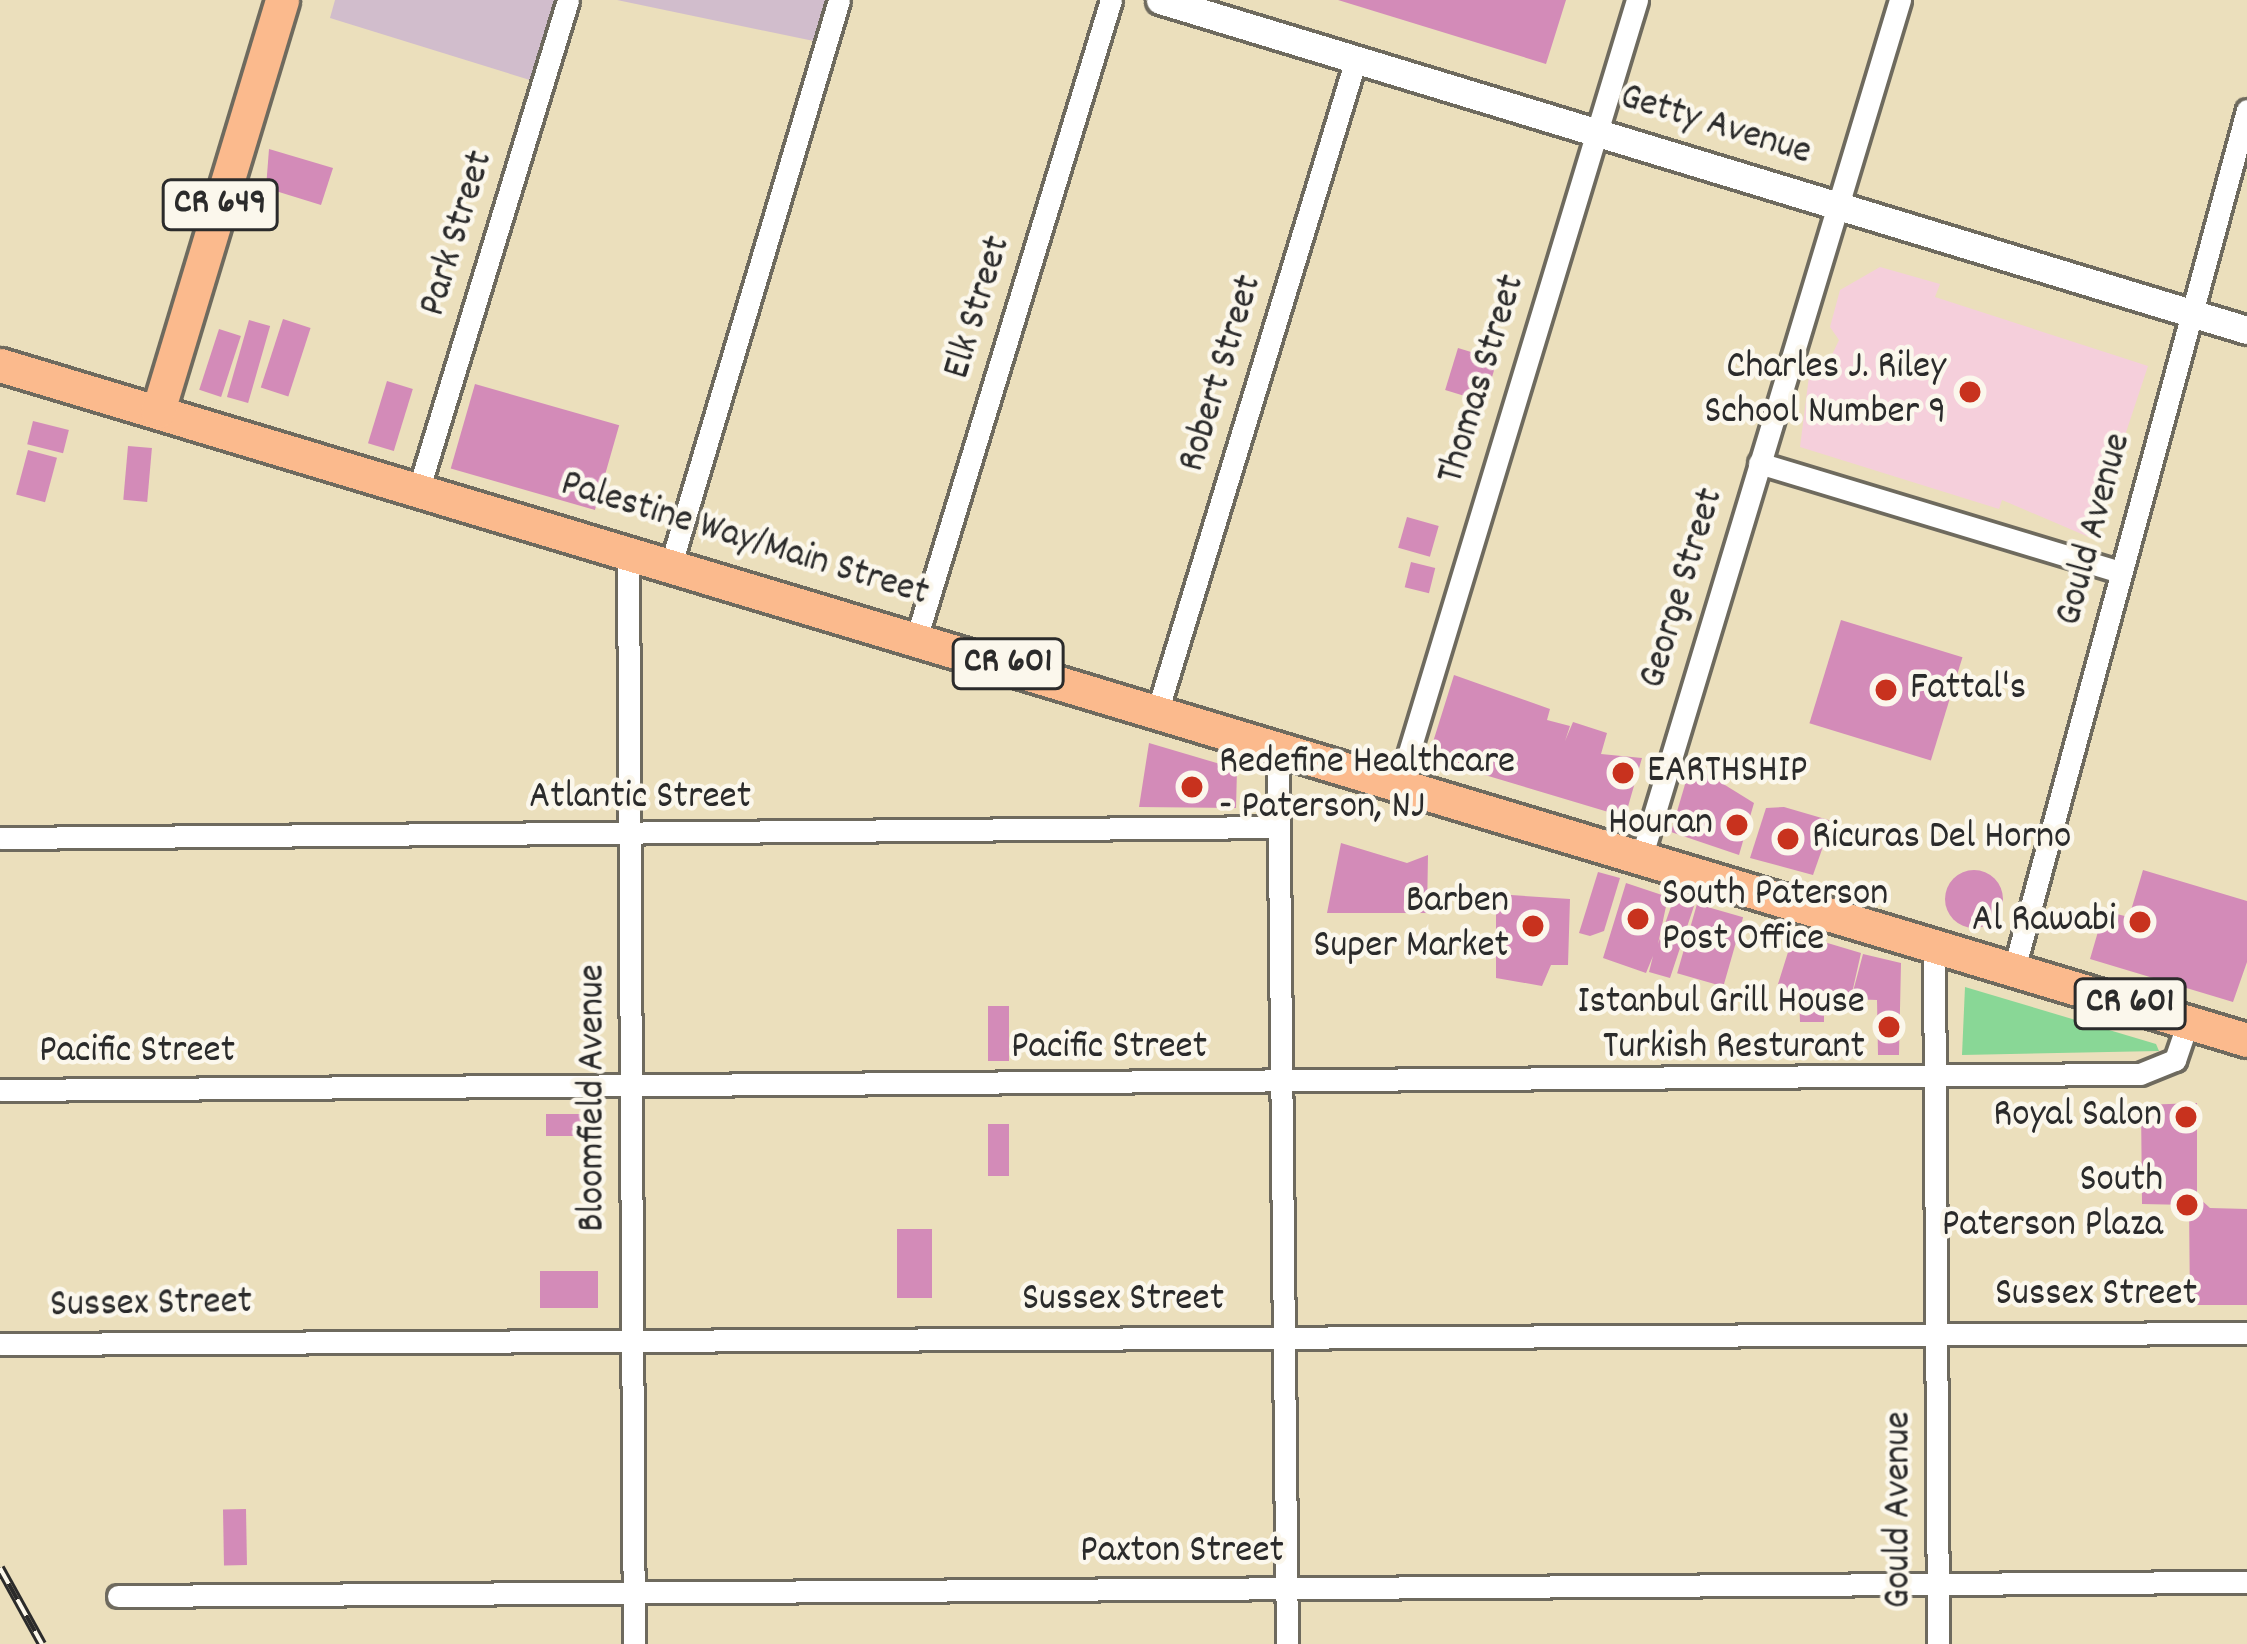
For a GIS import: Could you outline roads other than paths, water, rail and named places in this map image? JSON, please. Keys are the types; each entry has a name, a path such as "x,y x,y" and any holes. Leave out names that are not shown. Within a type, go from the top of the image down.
{"main road":[{"name":"CR 649","path":"158,411 282,0"},
{"name":"Palestine Way/Main Street","path":"0,365 2014,969"},
{"name":"CR 601","path":"2014,969 2247,1040"}],"street":[{"name":"Park Street","path":"419,488 568,0"},
{"path":"671,563 839,0"},
{"name":"Elk Street","path":"917,637 1112,0"},
{"name":"Getty Avenue","path":"1160,0 2247,330"},
{"name":"Thomas Street","path":"1400,782 1637,0"},
{"name":"George Street","path":"1642,855 1900,0"},
{"name":"Robert Street","path":"1158,709 1356,59"},
{"name":"Gould Avenue","path":"2014,969 2247,110"},
{"path":"1759,463 2121,572"},
{"name":"Bloomfield Avenue","path":"628,551 634,1644"},
{"path":"1278,745 1287,1644"},
{"name":"Atlantic Street","path":"0,838 1280,827"},
{"name":"Gould Avenue","path":"1934,944 1938,1644"},
{"name":"Pacific Street","path":"0,1090 1935,1080 2140,1074 2175,1060 2188,1022"},
{"name":"Sussex Street","path":"0,1344 2247,1333"},
{"name":"Paxton Street","path":"118,1596 2247,1582"}],"railway":[{"path":"0,1568 42,1644"}],"place":[{"name":"Charles J. Riley School Number 9","path":"1970,392"},
{"name":"Fattal's","path":"1886,690"},
{"name":"EARTHSHIP","path":"1623,773"},
{"name":"Redefine Healthcare - Paterson, NJ","path":"1192,787"},
{"name":"Houran","path":"1737,825"},
{"name":"Ricuras Del Horno","path":"1788,839"},
{"name":"South Paterson Post Office","path":"1638,919"},
{"name":"Al Rawabi","path":"2140,922"},
{"name":"Barben Super Market","path":"1533,926"},
{"name":"Istanbul Grill House Turkish Resturant","path":"1889,1027"},
{"name":"Royal Salon","path":"2186,1117"},
{"name":"South Paterson Plaza","path":"2187,1205"}]}
